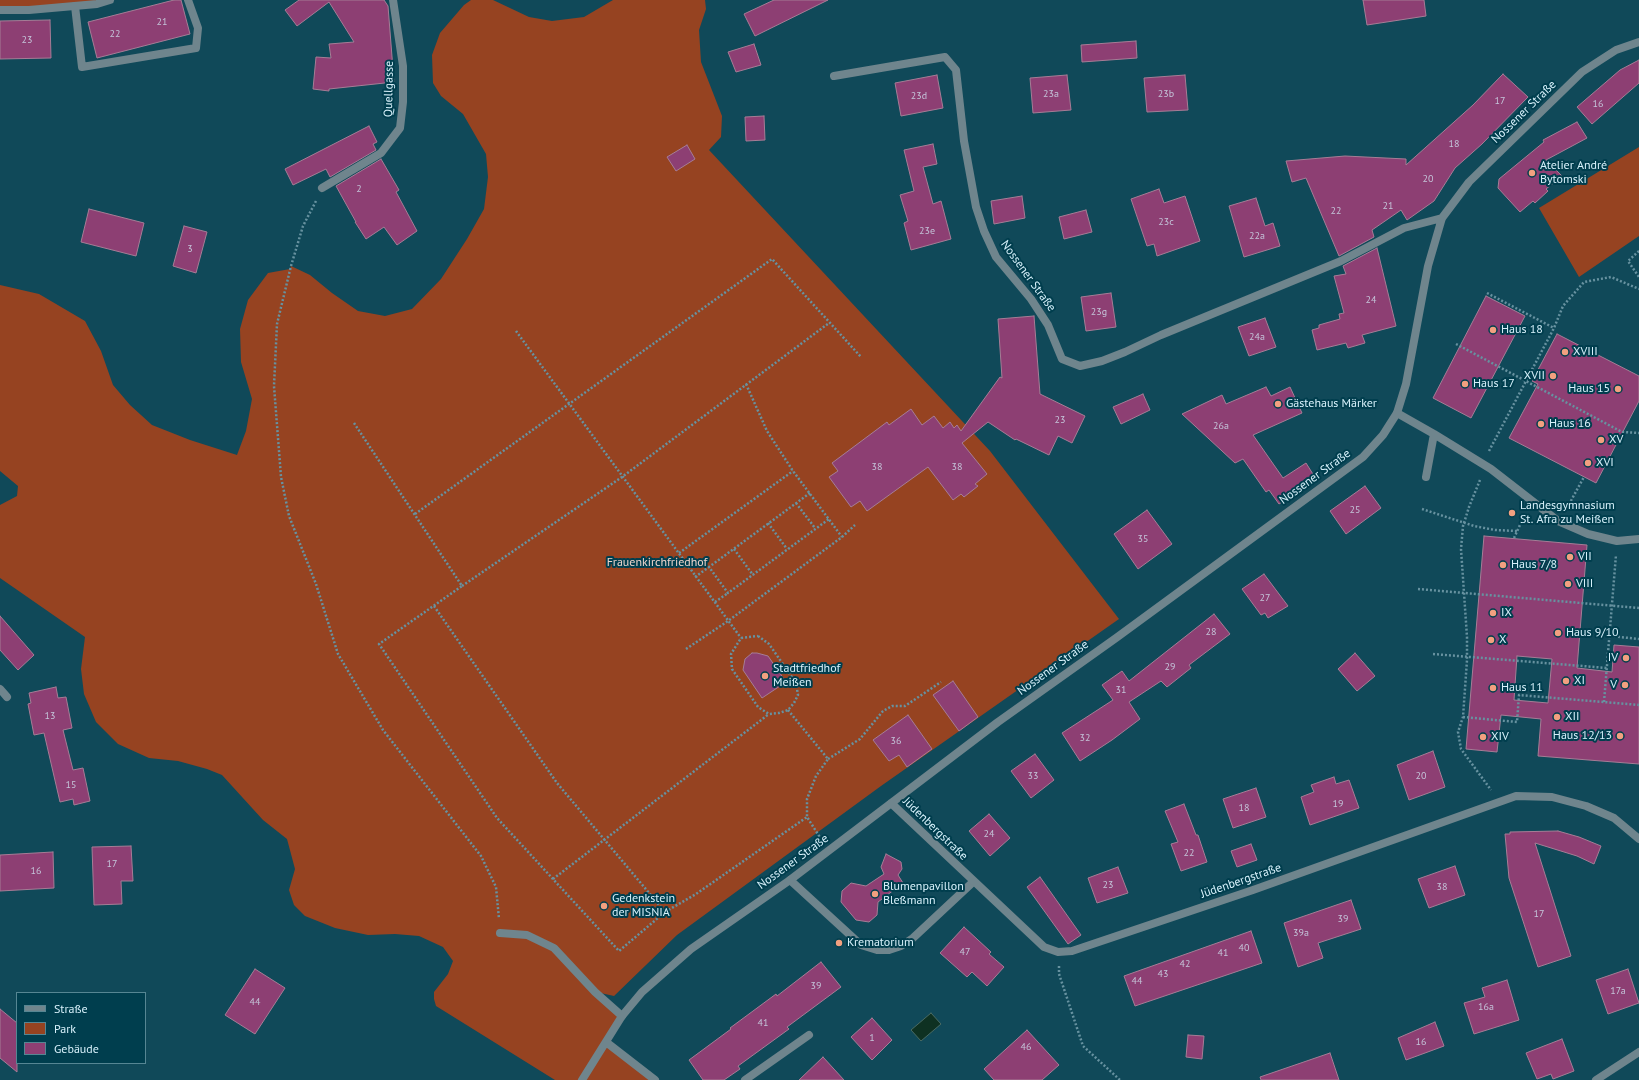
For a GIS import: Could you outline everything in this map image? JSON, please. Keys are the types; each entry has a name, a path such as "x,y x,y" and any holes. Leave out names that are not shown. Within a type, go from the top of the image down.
{"street":[{"path":"0,10 29,10 97,4 110,0"},
{"path":"75,6 82,67 196,48 198,28 188,0"},
{"name":"Quellgasse","path":"322,188 381,153 400,128 403,102 404,66 394,0"},
{"name":"Nossener Straße","path":"582,1080 622,1016 644,990 691,949 790,880 998,722 1116,638 1363,457 1383,435 1397,413 1406,384 1428,266 1442,218 1469,182 1582,72 1616,50 1639,42"},
{"name":"Nossener Straße","path":"834,76 945,56 956,70 967,156 976,207 984,231 996,256 1031,299 1048,325 1062,358 1080,366 1102,362 1161,335 1341,260 1404,228 1442,218"},
{"path":"1397,413 1485,465 1558,521 1588,534 1617,541 1639,539"},
{"path":"1426,477 1434,434"},
{"path":"0,689 7,697"},
{"name":"Jüdenbergstraße","path":"891,803 973,882 1044,947 1058,952 1072,951 1245,892 1516,796 1552,797 1586,806 1614,818 1639,839"},
{"path":"790,880 861,945 877,950 889,950 901,946 913,938 973,882"},
{"path":"500,933 527,935 554,948 595,992 622,1016"},
{"path":"745,1080 809,1035"},
{"path":"606,1042 655,1080"},
{"path":"1596,1080 1639,1052"}],"path":[{"path":"322,188 303,226 290,266 278,324 274,386 281,476 289,516 316,584 338,654 383,730 481,856 496,887 500,933"},
{"path":"1639,251 1628,261 1639,277"},
{"path":"415,514 772,259 861,358"},
{"path":"1498,802 1461,749 1458,732 1463,717 1467,656 1461,549 1464,523 1485,465 1554,328 1562,306 1584,282 1611,277 1639,289"},
{"path":"1487,293 1554,328"},
{"path":"807,817 696,894 665,912 619,951 497,818 379,644 622,476 829,323"},
{"path":"516,331 741,638"},
{"path":"1456,344 1622,432 1639,433"},
{"path":"746,384 767,431 793,471 842,537"},
{"path":"354,423 462,586"},
{"path":"678,553 793,471"},
{"path":"1558,521 1564,515 1584,477"},
{"path":"695,577 810,493"},
{"path":"1514,538 1533,501"},
{"path":"796,503 816,528"},
{"path":"1422,509 1444,515 1464,523 1495,530 1517,531"},
{"path":"715,602 829,519"},
{"path":"768,523 787,550"},
{"path":"686,649 728,621 842,537 855,525"},
{"path":"1604,702 1617,541"},
{"path":"734,549 753,574"},
{"path":"709,567 728,593"},
{"path":"1418,589 1639,608"},
{"path":"434,606 557,782 665,912"},
{"path":"554,879 769,714 788,710 794,703 798,695 796,683 769,644 758,636 741,638"},
{"path":"1610,636 1639,639"},
{"path":"741,638 731,654 732,669 758,707 769,714"},
{"path":"1433,654 1607,668"},
{"path":"829,850 807,817 807,799 816,776 828,759 860,739 883,711 892,706 905,706 941,682"},
{"path":"1463,717 1517,722 1519,695 1639,705"},
{"path":"788,710 828,759"},
{"path":"1058,952 1059,974 1083,1046 1120,1080"}],"green space":[{"path":"0,0 110,0 0,10"},
{"name":"Frauenkirchfriedhof","path":"471,0 493,0 529,17 552,21 584,17 613,0 705,0 706,9 699,30 701,62 722,116 721,137 709,150 990,451 1119,619 881,786 677,935 614,996 596,992 622,1016 606,1042 655,1080 555,1080 436,1006 434,992 448,974 453,961 443,947 419,936 395,934 368,935 335,928 305,916 294,905 289,890 295,869 287,839 263,820 222,775 178,761 149,758 118,744 96,722 84,694 81,669 85,637 0,578 0,505 17,496 18,486 0,471 0,285 39,294 85,321 101,351 113,385 130,405 152,425 190,440 237,455 246,431 252,399 241,362 240,329 248,300 268,273 290,269 291,266 310,275 358,311 385,316 412,309 441,279 467,239 484,209 488,177 486,154 463,114 441,96 433,83 432,55 440,33 464,5"},
{"path":"1639,147 1639,236 1579,277 1539,208"}],"shaded area":[{"path":"931,1013 941,1024 921,1041 911,1030"}],"building":[{"path":"174,0 181,0 190,34 97,58 88,22"},
{"path":"299,0 384,0 388,6 394,82 329,89 329,91 313,89 316,57 331,58 329,44 354,42 329,2 297,26 285,10"},
{"path":"774,0 828,0 755,36 744,14"},
{"path":"1363,0 1424,0 1426,16 1367,25"},
{"path":"50,20 51,58 0,59 0,21"},
{"path":"1136,41 1137,58 1082,62 1081,45"},
{"path":"754,44 761,65 736,72 728,52"},
{"path":"1639,60 1639,83 1592,124 1577,107 1620,70"},
{"path":"1503,74 1528,97 1482,144 1455,168 1434,201 1407,220 1401,210 1372,230 1374,237 1339,256 1306,178 1292,182 1286,161 1345,156 1406,159 1406,165 1473,105"},
{"path":"937,75 943,108 901,116 895,83"},
{"path":"1067,75 1071,110 1033,113 1030,78"},
{"path":"1185,75 1188,110 1147,112 1144,78"},
{"path":"764,116 765,140 746,141 745,117"},
{"path":"1577,122 1587,138 1546,160 1562,176 1546,189 1548,191 1535,203 1533,201 1520,212 1498,188 1499,179 1544,142 1543,140"},
{"path":"369,126 377,142 373,144 376,150 330,177 326,169 293,185 285,169"},
{"path":"933,144 937,164 923,167 933,204 941,201 951,239 911,250 904,223 908,221 900,195 914,191 904,150"},
{"path":"687,145 695,159 676,171 667,157"},
{"path":"381,159 399,190 396,192 417,231 397,245 384,227 366,239 336,186"},
{"path":"1159,189 1164,203 1185,196 1200,241 1157,256 1154,244 1147,246 1131,199"},
{"path":"1022,196 1025,218 994,224 991,201"},
{"path":"1256,198 1265,226 1273,223 1280,246 1244,257 1229,206"},
{"path":"89,209 144,223 136,256 81,242"},
{"path":"1086,210 1092,232 1064,239 1059,217"},
{"path":"184,226 207,232 196,273 173,266"},
{"path":"1377,248 1396,326 1362,335 1365,343 1348,348 1346,343 1317,350 1312,330 1319,328 1319,325 1340,319 1339,314 1344,313 1334,276 1346,274 1343,266"},
{"path":"1111,293 1116,327 1086,331 1081,297"},
{"path":"1486,296 1525,316 1471,418 1433,398"},
{"path":"1034,316 1040,394 1085,416 1072,443 1058,436 1049,455 1016,439 1015,440 988,422 962,443 987,474 975,484 978,486 964,497 961,494 953,500 928,467 867,511 860,501 851,507 829,477 838,471 832,463 887,422 889,425 911,409 922,425 934,416 943,428 950,422 954,428 957,425 961,431 1000,377 1002,378 998,319"},
{"path":"1265,318 1276,347 1249,356 1238,327"},
{"path":"1557,334 1639,376 1639,401 1596,483 1509,438 1538,384 1532,381"},
{"path":"1266,387 1271,396 1290,387 1302,413 1253,435 1283,478 1306,463 1316,479 1279,504 1269,490 1266,492 1243,459 1235,463 1182,414 1222,395 1226,404"},
{"path":"1143,394 1150,410 1121,424 1113,407"},
{"path":"1365,486 1381,508 1346,534 1330,511"},
{"path":"1147,510 1172,544 1138,569 1114,534"},
{"path":"1484,536 1587,545 1577,668 1612,672 1614,645 1639,647 1639,764 1538,756 1541,719 1501,715 1497,752 1466,749","holes":["1517,656 1552,659 1548,703 1514,700"]},
{"path":"1264,574 1288,606 1268,618 1265,613 1261,615 1242,589"},
{"path":"1214,614 1230,634 1189,665 1191,668 1167,687 1161,681 1129,702 1140,719 1080,761 1062,733 1113,700 1102,685 1122,671 1129,681"},
{"path":"0,616 34,655 18,670 0,650"},
{"name":"Stadtfriedhof Meißen","path":"752,653 768,656 786,682 762,698 743,670 745,659"},
{"path":"1355,653 1375,676 1357,691 1338,669"},
{"path":"953,681 978,717 959,731 933,695"},
{"path":"56,687 58,698 66,697 72,728 63,730 73,770 83,768 90,801 74,805 73,799 60,802 44,733 34,735 28,704 31,703 29,693"},
{"path":"908,715 932,749 907,767 899,755 889,761 873,740"},
{"path":"1433,751 1445,787 1409,800 1397,765"},
{"path":"1035,754 1054,780 1031,798 1011,771"},
{"path":"1334,777 1336,784 1349,780 1359,808 1310,825 1301,797 1314,792 1311,785"},
{"path":"1256,788 1266,817 1233,828 1223,799"},
{"path":"1184,804 1196,835 1198,835 1207,862 1181,871 1171,844 1178,842 1165,811"},
{"path":"989,814 1010,838 990,856 969,831"},
{"path":"1558,831 1579,837 1601,846 1594,864 1577,856 1535,843 1571,956 1538,967 1509,878 1505,834 1510,834 1510,832"},
{"path":"1251,844 1257,860 1237,867 1231,851"},
{"path":"131,846 133,881 121,881 122,904 94,905 92,847"},
{"path":"53,852 54,888 0,891 0,855"},
{"path":"886,854 901,862 902,869 898,875 903,883 878,902 877,915 869,922 856,920 841,902 842,891 851,883 866,886 884,874 881,867"},
{"path":"1455,866 1465,895 1429,908 1418,879"},
{"path":"1118,867 1128,893 1097,903 1088,878"},
{"path":"1040,877 1081,935 1068,944 1027,887"},
{"path":"1351,900 1361,929 1318,943 1323,958 1298,967 1284,923"},
{"path":"964,927 991,952 989,954 1004,967 987,986 972,972 967,977 940,953"},
{"path":"1251,931 1262,963 1135,1006 1124,976"},
{"path":"821,962 841,987 787,1027 789,1029 738,1066 740,1069 724,1080 703,1080 689,1060 731,1029 730,1028 776,994 777,996"},
{"path":"255,969 285,988 255,1034 225,1015"},
{"path":"1628,969 1639,1003 1608,1014 1596,980"},
{"path":"1507,980 1519,1020 1474,1034 1464,1003 1485,997 1482,988"},
{"path":"0,1009 16,1022 17,1072 0,1058"},
{"path":"872,1018 892,1040 872,1060 851,1037"},
{"path":"1435,1022 1444,1046 1406,1060 1398,1038"},
{"path":"1027,1030 1059,1065 1042,1080 994,1080 984,1069"},
{"path":"1188,1035 1204,1036 1202,1059 1186,1057"},
{"path":"1562,1039 1574,1071 1553,1079 1551,1074 1537,1079 1526,1053"},
{"path":"1330,1053 1339,1080 1261,1080 1260,1077"},
{"path":"823,1057 844,1080 799,1080"}],"place":[{"name":"Atelier André Bytomski","path":"1532,173"},
{"name":"Haus 18","path":"1493,330"},
{"name":"XVIII","path":"1565,352"},
{"name":"XVII","path":"1553,376"},
{"name":"Haus 17","path":"1465,384"},
{"name":"Haus 15","path":"1618,389"},
{"name":"Gästehaus Märker","path":"1278,404"},
{"name":"Haus 16","path":"1541,424"},
{"name":"XV","path":"1601,440"},
{"name":"XVI","path":"1588,463"},
{"name":"Landesgymnasium St. Afra zu Meißen","path":"1512,513"},
{"name":"VII","path":"1570,557"},
{"name":"Haus 7/8","path":"1503,565"},
{"name":"VIII","path":"1568,584"},
{"name":"IX","path":"1493,613"},
{"name":"Haus 9/10","path":"1558,633"},
{"name":"X","path":"1491,640"},
{"name":"IV","path":"1626,658"},
{"name":"Stadtfriedhof Meißen","path":"765,676"},
{"name":"XI","path":"1566,681"},
{"name":"V","path":"1625,685"},
{"name":"Haus 11","path":"1493,688"},
{"name":"XII","path":"1557,717"},
{"name":"Haus 12/13","path":"1620,736"},
{"name":"XIV","path":"1483,737"},
{"name":"Blumenpavillon Bleßmann","path":"875,894"},
{"name":"Gedenkstein der MISNIA","path":"604,906"},
{"name":"Krematorium","path":"839,943"}]}
